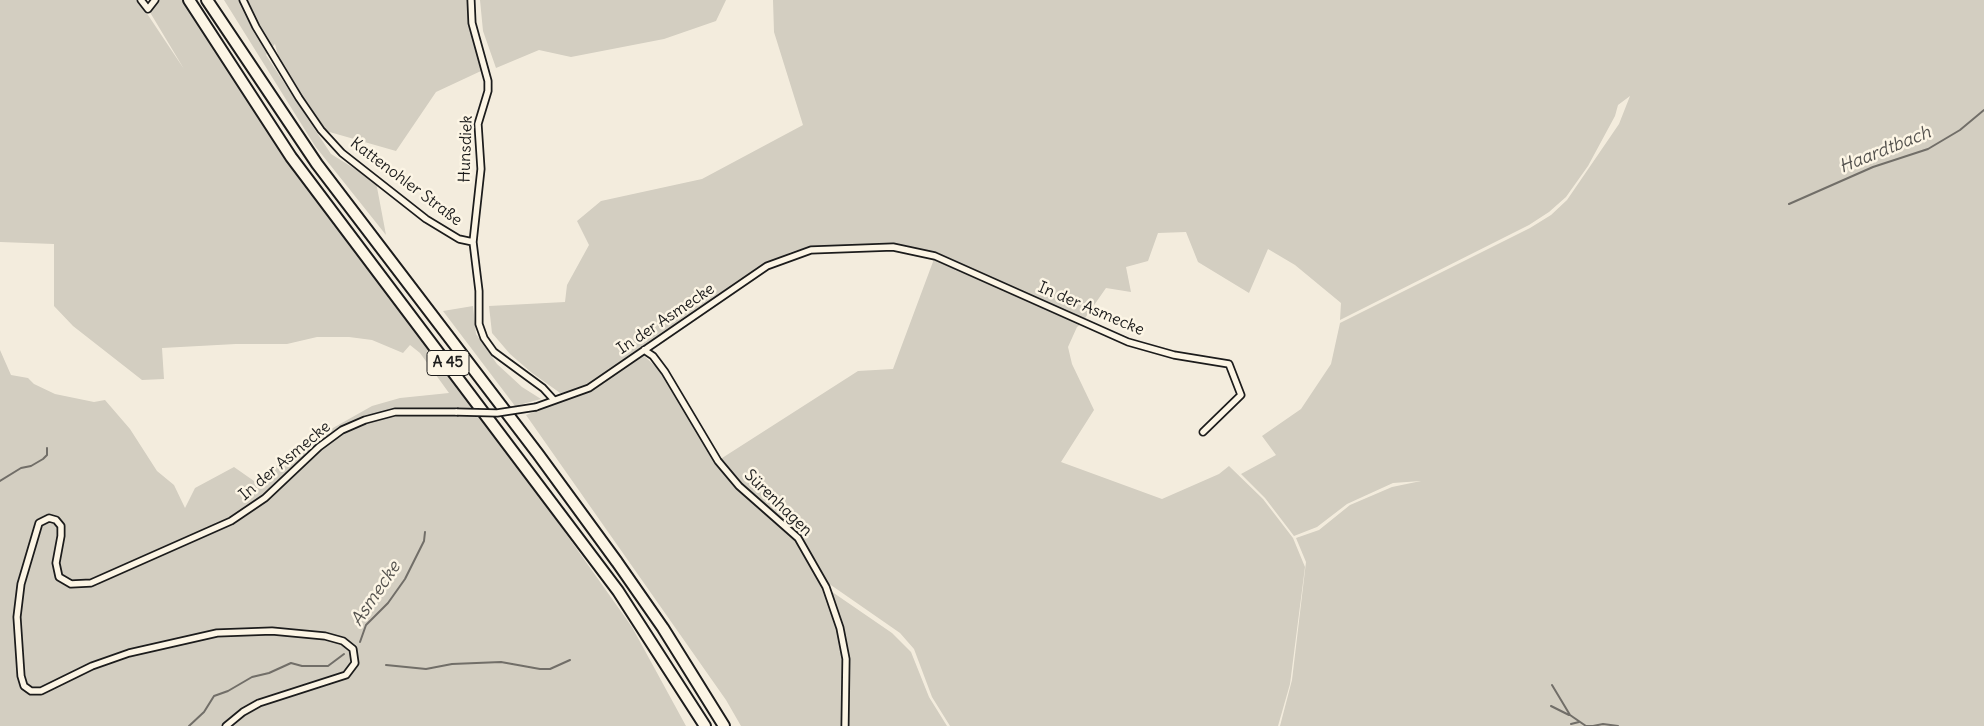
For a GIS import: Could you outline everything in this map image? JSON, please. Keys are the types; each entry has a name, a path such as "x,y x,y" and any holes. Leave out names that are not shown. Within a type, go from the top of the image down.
{"highway":[{"name":"A 45","path":"189,0 291,157 618,591 705,726"},
{"name":"A 45","path":"206,0 317,164 538,454 617,562 663,628 724,726"}],"street":[{"path":"141,0 148,9 155,0"},
{"name":"Kattenohler Straße","path":"243,0 256,28 320,130 342,153 426,219 459,239 472,242 479,291 478,314 484,338 494,352 543,388 554,400"},
{"name":"Hunsdiek","path":"471,0 472,23 488,81 488,91 478,124 481,169 472,242"},
{"name":"In der Asmecke","path":"226,726 243,712 259,703 346,675 355,663 353,649 343,641 325,636 272,631 217,633 130,653 92,666 41,691 31,691 24,686 21,676 17,617 21,584 39,523 49,518 56,520 61,526 56,563 59,577 71,584 91,583 231,521 264,498 319,446 342,430 365,420 395,412 497,413 536,407 589,388 767,266 790,256 811,250 893,247 936,256 1128,342 1174,354 1229,364 1241,395 1203,432"},
{"name":"Sürenhagen","path":"644,350 653,356 666,372 718,461 739,486 798,538 826,587 840,628 846,659 846,726"}],"shaded area":[{"path":"0,0 138,0 184,69 148,9 153,0 184,0 287,158 351,247 489,425 632,627 686,726 0,726 0,350 11,375 28,378 34,384 55,394 94,402 105,400 130,429 157,471 174,485 185,508 195,488 234,467 254,481 317,437 372,406 400,398 449,393 420,353 410,345 403,353 372,340 349,337 317,337 287,344 236,344 162,348 164,379 142,380 73,326 54,306 54,244 0,242"},
{"path":"224,0 467,0 468,17 481,71 436,92 396,151 326,131 280,63 275,44 266,55 331,154 376,182 386,235 315,146"},
{"path":"480,0 726,0 716,21 664,39 571,57 539,50 496,68 483,31"},
{"path":"773,0 1984,0 1984,726 1280,726 1292,680 1306,562 1296,538 1319,530 1350,505 1392,487 1421,481 1393,483 1347,504 1317,527 1294,536 1265,498 1241,474 1276,455 1262,436 1301,409 1331,364 1340,323 1530,228 1551,215 1567,200 1619,124 1630,96 1618,105 1615,116 1588,166 1566,197 1549,212 1529,225 1340,320 1341,303 1295,265 1268,249 1249,293 1198,262 1186,232 1158,233 1148,261 1126,267 1131,292 1106,288 1083,321 982,273 914,248 893,244 812,246 791,252 766,265 588,385 563,395 532,373 510,354 492,333 489,306 565,302 567,285 589,245 577,221 601,201 702,179 803,125 774,32"},
{"path":"934,259 1081,324 1077,327 1068,347 1072,364 1094,410 1061,462 1162,499 1219,474 1229,466 1263,499 1293,538 1305,567 1290,684 1278,726 950,726 932,697 914,649 900,633 828,583 799,536 740,485 719,460 858,371 893,369"},
{"path":"473,306 476,334 497,364 522,387 541,399 515,406 443,311"},
{"path":"643,355 664,374 716,462 796,539 825,587 892,633 911,652 929,697 947,726 741,726 726,700 526,415 591,390"}],"waterway":[{"name":"Haardtbach","path":"1789,204 1873,167 1928,149 1960,130 1984,110"},
{"path":"0,481 21,468 31,466 43,459 47,455 47,448"},
{"name":"Asmecke","path":"360,642 366,625 388,603 405,579 424,541 425,532"},
{"name":"Asmecke","path":"189,726 204,712 214,696 228,691 252,677 269,673 291,663 302,666 328,666 344,654"},
{"path":"386,665 426,669 452,664 501,662 550,669 570,660"},
{"path":"1552,685 1570,715 1586,726 1592,726"},
{"path":"1551,706 1569,715"},
{"path":"1571,724 1579,722"},
{"path":"1593,726 1603,724 1618,726"}]}
